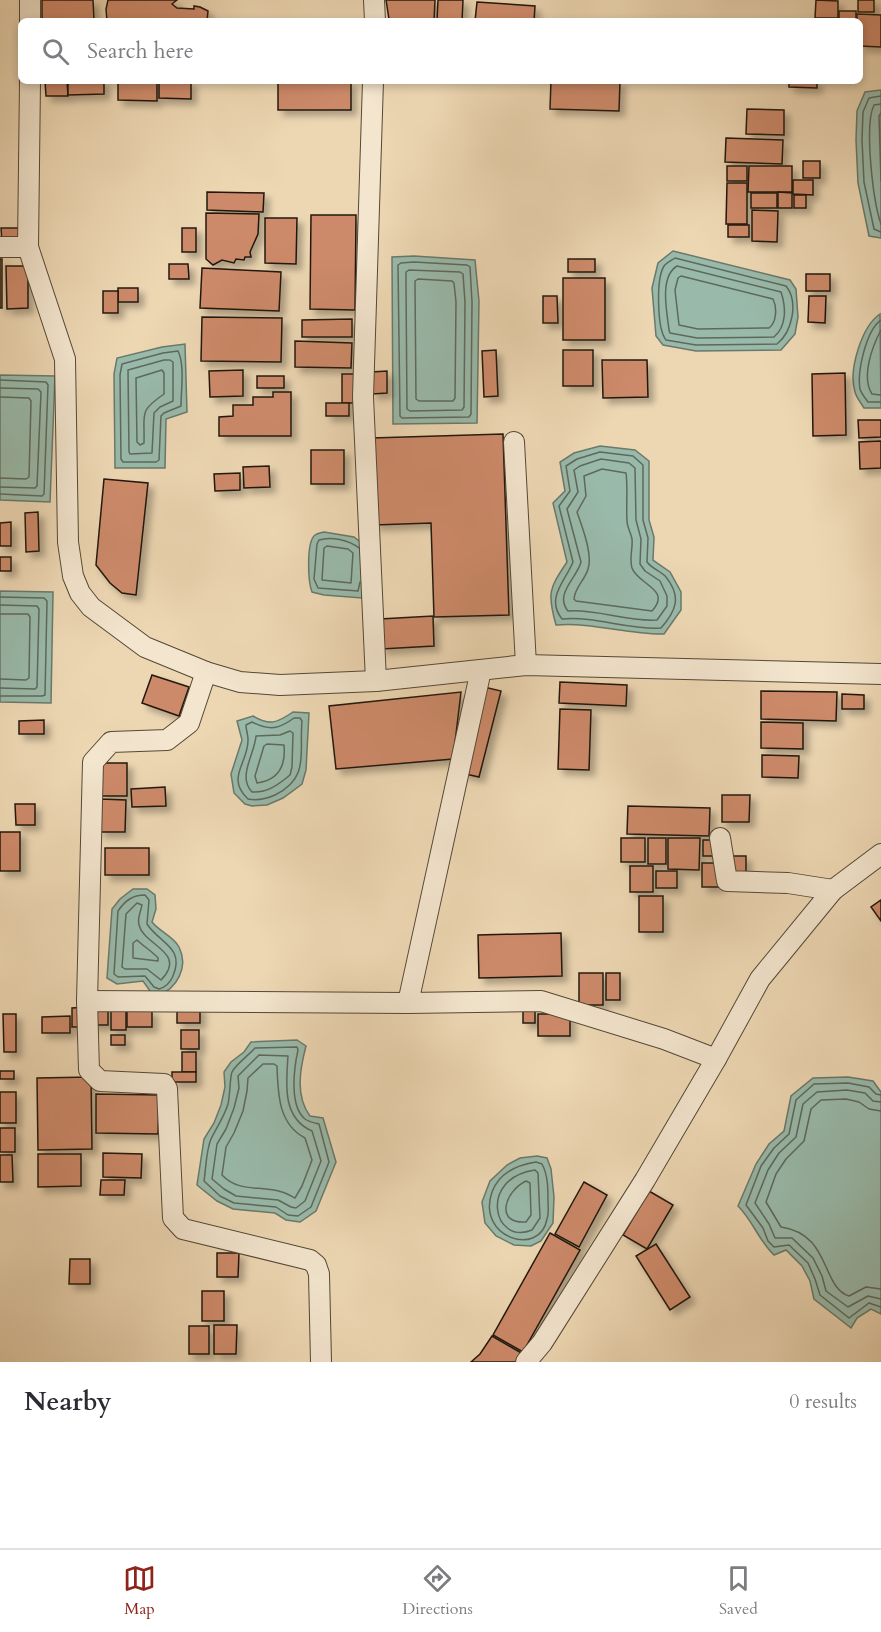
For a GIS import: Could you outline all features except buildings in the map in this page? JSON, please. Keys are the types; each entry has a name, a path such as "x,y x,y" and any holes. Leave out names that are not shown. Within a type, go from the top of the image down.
{"street":[{"path":"30,0 30,18"},
{"path":"374,0 375,18"},
{"path":"30,84 28,247 65,359 68,542 73,576 80,593 91,607 136,640 206,672 240,682 280,685 376,681 526,665 881,674"},
{"path":"373,84 363,397 376,681"},
{"path":"0,247 28,247"},
{"path":"514,442 526,665"},
{"path":"408,1003 481,670"},
{"path":"206,672 189,723 167,740 111,742 93,762 87,1001 89,1070 100,1081 164,1084 167,1089 173,1218 176,1224 183,1229 310,1260 316,1265 319,1274 321,1362"},
{"path":"720,838 727,881 788,883 832,890"},
{"path":"526,1362 542,1342 639,1189 716,1059 760,979 832,890 881,854"},
{"path":"87,1001 408,1003 541,1001 664,1039 716,1059"}],"water":[{"path":"881,90 881,238 869,236 858,183 856,140 857,111 865,92"},
{"path":"673,251 790,280 796,289 798,317 795,334 781,350 696,351 663,345 656,336 652,288 658,263"},
{"path":"392,257 475,260 479,301 477,423 393,424"},
{"path":"880,314 881,408 864,408 855,392 853,372 862,338 873,320"},
{"path":"185,344 187,412 166,419 165,468 115,468 114,374 117,358"},
{"path":"0,375 55,376 50,502 0,500"},
{"path":"600,446 635,450 649,461 649,520 654,537 653,560 670,572 681,592 681,610 664,634 637,633 583,625 556,625 551,605 551,592 567,562 553,503 565,491 560,462 574,453"},
{"path":"324,532 354,537 363,544 362,598 312,592 309,571 310,545 315,535"},
{"path":"0,591 53,592 51,703 0,702"},
{"path":"293,712 309,713 306,770 302,784 283,798 267,805 245,804 234,793 231,774 242,740 237,721 253,716 273,722"},
{"path":"133,889 147,889 155,895 156,909 152,922 176,943 182,955 182,969 175,983 157,996 143,981 117,984 107,978 112,909"},
{"path":"297,1040 306,1046 300,1082 302,1100 310,1116 323,1118 336,1162 316,1211 300,1222 286,1220 275,1213 233,1209 217,1201 197,1185 204,1139 221,1105 225,1087 224,1072 251,1042"},
{"path":"848,1077 873,1081 881,1092 881,1314 871,1309 857,1318 851,1328 814,1299 810,1281 802,1266 786,1250 774,1255 738,1206 756,1164 769,1144 784,1131 791,1096 813,1078"},
{"path":"537,1156 547,1158 551,1169 554,1197 553,1223 541,1241 531,1246 514,1245 496,1236 485,1223 482,1202 490,1181 507,1165 520,1158"}]}
